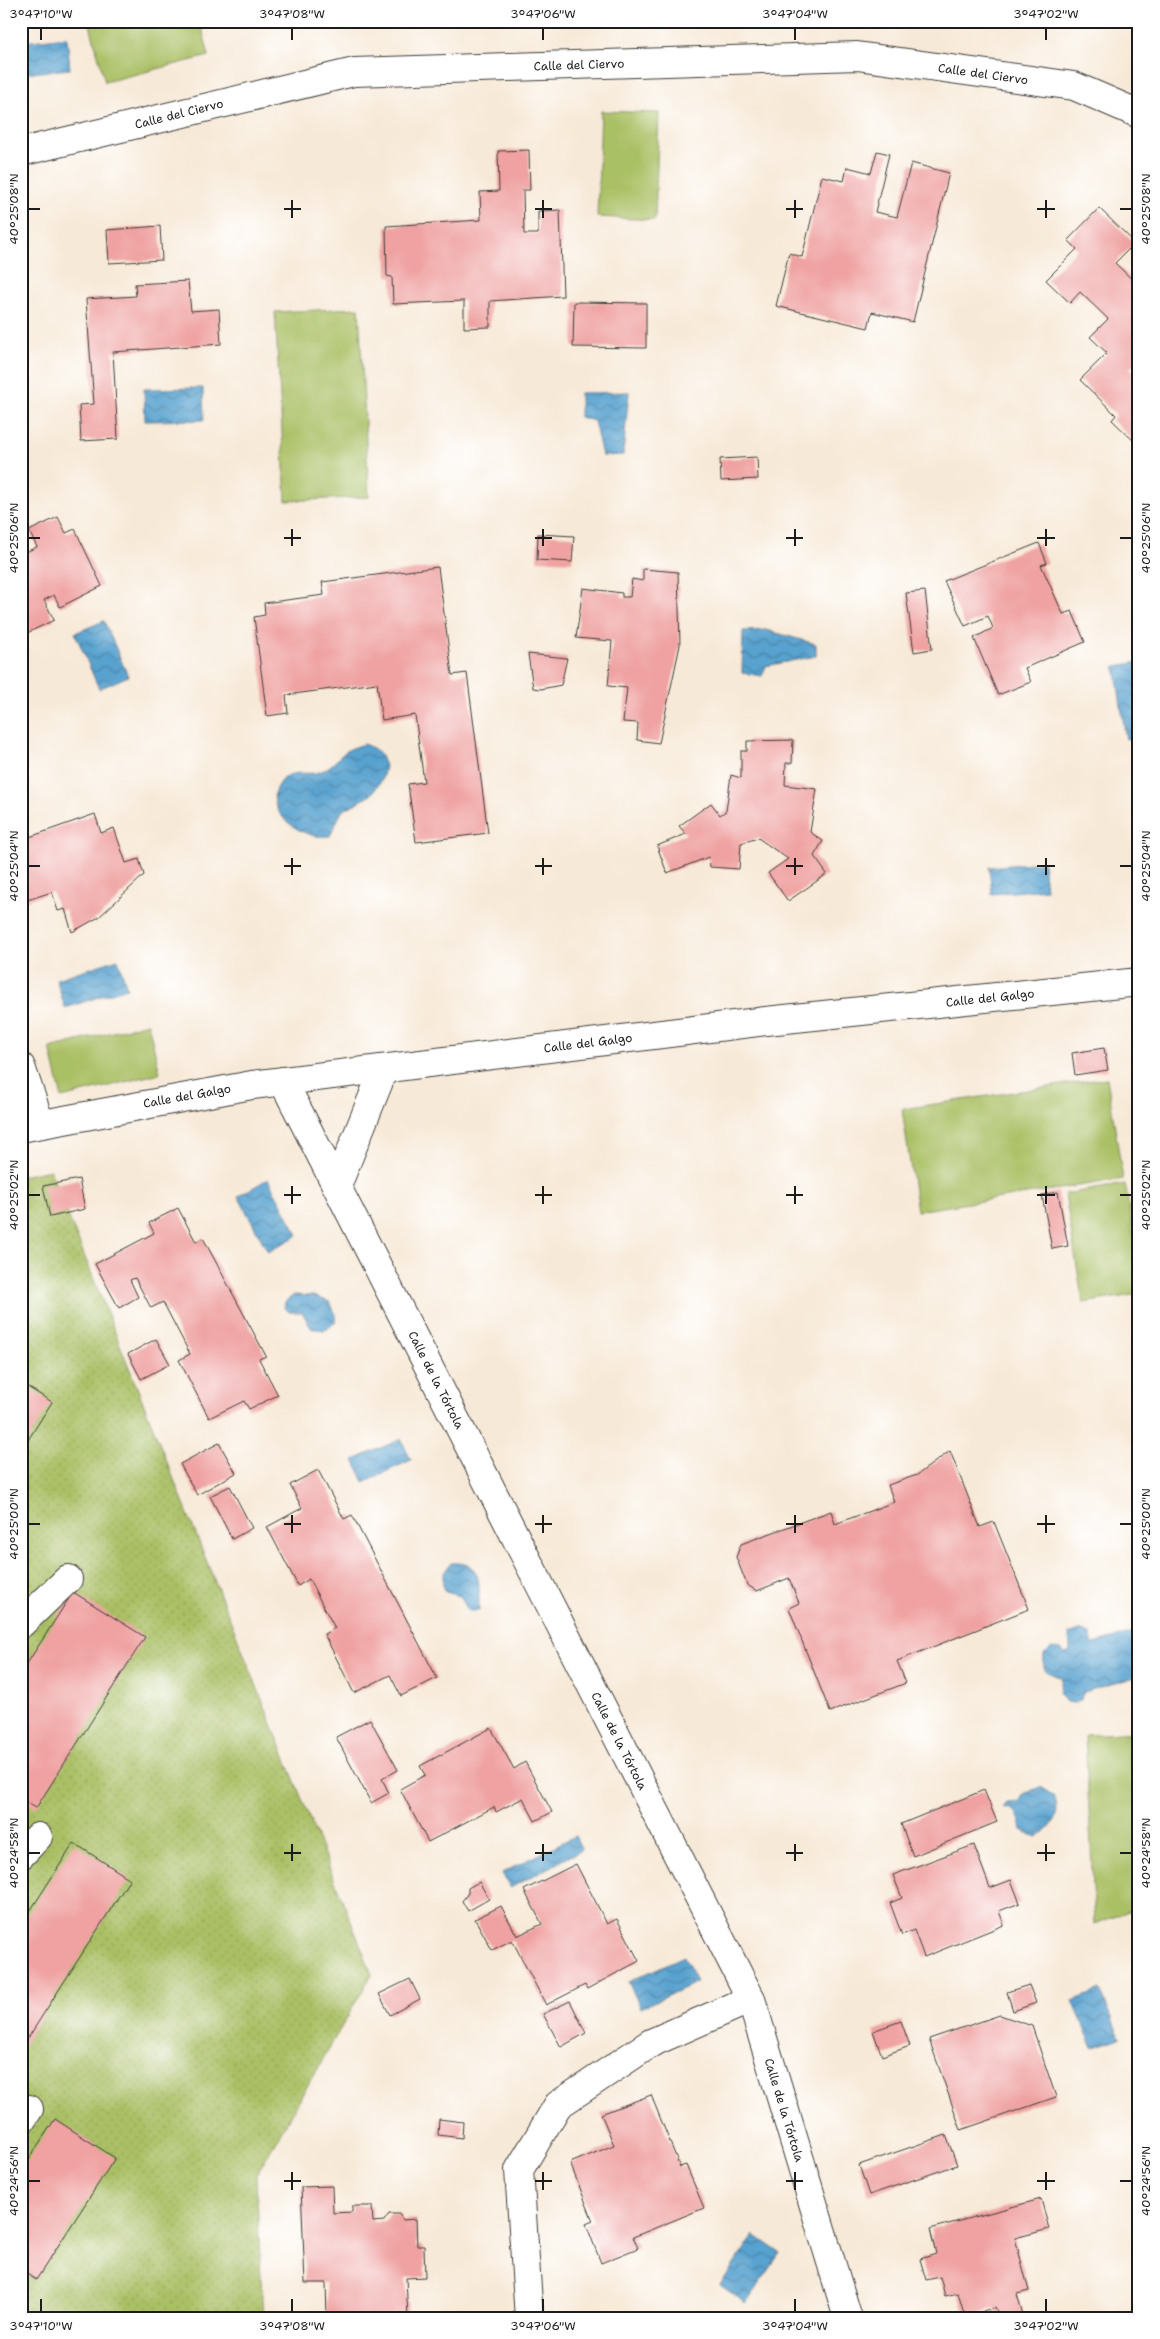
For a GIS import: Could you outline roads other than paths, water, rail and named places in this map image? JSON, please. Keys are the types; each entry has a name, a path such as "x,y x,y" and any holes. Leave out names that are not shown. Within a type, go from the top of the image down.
{"street":[{"name":"Calle del Ciervo","path":"21,152 364,71 857,56 1074,86 1139,114"},
{"name":"Calle del Galgo","path":"21,1067 30,1125 252,1085 766,1021 1139,982"},
{"path":"337,1186 384,1069"},
{"name":"Calle de la Tórtola","path":"284,1081 751,1999 848,2318"},
{"path":"21,1624 68,1579"},
{"path":"529,2318 519,2170 558,2105 651,2043 751,1999"}],"water":[{"path":"67,37 70,69 21,74 21,42"},
{"path":"203,388 204,420 145,421 144,389"},
{"path":"629,392 623,455 602,456 594,421 580,417 580,393"},
{"path":"104,621 128,676 99,689 75,633"},
{"path":"766,630 816,644 816,656 766,666 762,676 742,673 743,631"},
{"path":"1139,662 1139,737 1126,739 1115,666"},
{"path":"364,744 375,749 381,756 385,766 382,780 371,795 342,811 330,836 311,835 287,822 276,807 274,799 275,791 280,782 288,775 319,772 330,766 346,751"},
{"path":"1043,862 1046,889 992,894 989,867"},
{"path":"118,959 127,988 65,1008 56,979"},
{"path":"268,1179 298,1235 268,1252 238,1196"},
{"path":"294,1295 313,1296 330,1302 335,1313 336,1322 324,1330 311,1328 302,1312 289,1312 284,1307 285,1302"},
{"path":"401,1439 411,1460 364,1482 354,1460"},
{"path":"451,1563 470,1566 475,1571 479,1585 479,1611 468,1610 460,1596 446,1592 443,1577"},
{"path":"1079,1630 1090,1634 1093,1644 1137,1632 1139,1639 1139,1676 1084,1692 1080,1700 1074,1703 1066,1702 1059,1693 1062,1679 1045,1670 1044,1654 1052,1648 1062,1650 1065,1653 1070,1651 1069,1634"},
{"path":"1040,1787 1054,1796 1057,1809 1051,1826 1037,1838 1022,1830 1015,1812 1002,1807 1007,1803 1019,1802 1023,1794"},
{"path":"575,1836 582,1850 510,1888 502,1873"},
{"path":"684,1956 697,1982 641,2008 628,1982"},
{"path":"1100,1990 1120,2038 1093,2048 1073,2001"},
{"path":"754,2235 780,2253 746,2303 720,2285"}]}
